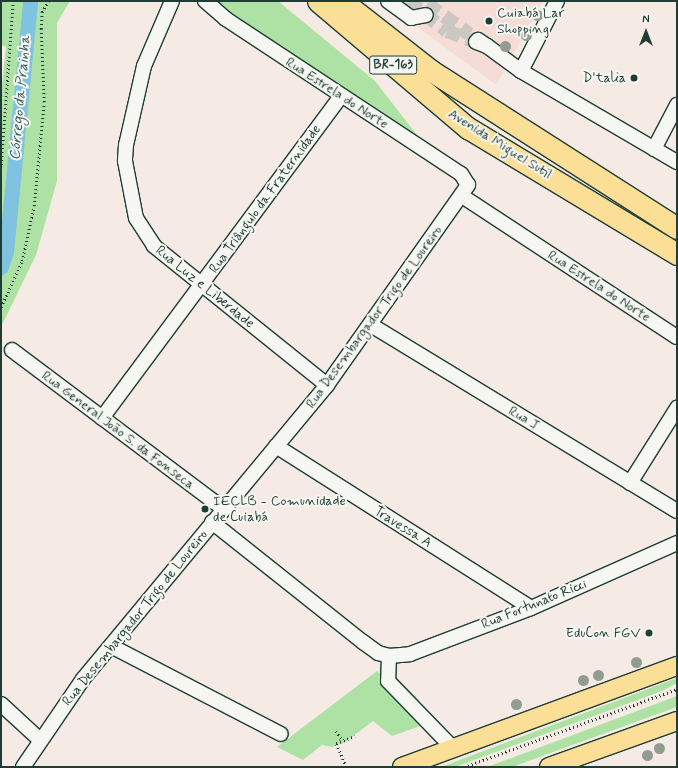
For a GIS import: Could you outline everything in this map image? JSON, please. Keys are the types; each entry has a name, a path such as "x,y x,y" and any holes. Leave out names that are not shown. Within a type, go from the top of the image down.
{"highway":[{"name":"Avenida Miguel Sutil","path":"318,1 468,128 677,254"},
{"name":"Avenida Miguel Sutil","path":"342,1 480,103 677,228"}],"main road":[{"path":"402,767 677,666"},
{"path":"549,767 677,721"}],"street":[{"name":"Rua Luz e Liberdade","path":"172,1 144,66 125,161 136,218 154,246 327,385"},
{"name":"Rua Estrela do Norte","path":"205,1 226,19 461,174 464,190 677,337"},
{"path":"388,1 411,18 426,15"},
{"path":"521,71 557,1"},
{"path":"480,43 521,71 677,162"},
{"name":"Rua Triângulo da Fraternidade","path":"102,418 341,96"},
{"path":"654,149 677,105"},
{"name":"Rua Desembargador Trigo de Loureiro","path":"23,767 40,740 111,646 212,522 327,385 371,325 464,190"},
{"name":"Rua J","path":"371,325 677,511"},
{"name":"Rua General João S. da Fonseca","path":"12,350 224,509"},
{"path":"630,483 677,408"},
{"name":"Travessa A","path":"276,446 530,608"},
{"path":"212,522 363,642 389,656 388,681 453,748"},
{"name":"Rua Fortunato Ricci","path":"389,656 410,654 530,608 677,543"},
{"path":"111,646 281,734"},
{"path":"1,704 40,740"}],"path":[{"path":"1,165 13,1"},
{"path":"1,307 22,261 34,206 44,102 41,29 42,12 48,1"},
{"path":"464,767 677,689"},
{"path":"336,731 342,740"},
{"path":"346,767 336,742 355,736"}],"shaded area":[{"path":"382,1 543,1 496,85"}],"green space":[{"path":"1,1 70,1 57,23 57,181 36,255 1,327 1,95 6,47 1,45"},
{"path":"211,1 278,1 375,81 420,139"},
{"path":"377,671 388,681 396,677 420,701 411,711 423,725 392,736 373,721 344,743 332,747 322,745 303,760 277,747"},
{"path":"677,678 677,683 662,691 455,767 441,767"},
{"path":"677,696 677,707 512,767 487,767"}],"waterway":[{"name":"Córrego da Prainha","path":"1,267 6,252 30,1"}],"tunnel":[{"path":"408,1 447,31 476,42"},
{"path":"427,4 469,34"}],"place":[{"name":"Cuiabá Lar Shopping","path":"489,21"},
{"name":"D'talia","path":"634,78"},
{"name":"IECLB - Comunidade de Cuiabá","path":"205,509"},
{"name":"EduCon FGV","path":"649,633"}]}
